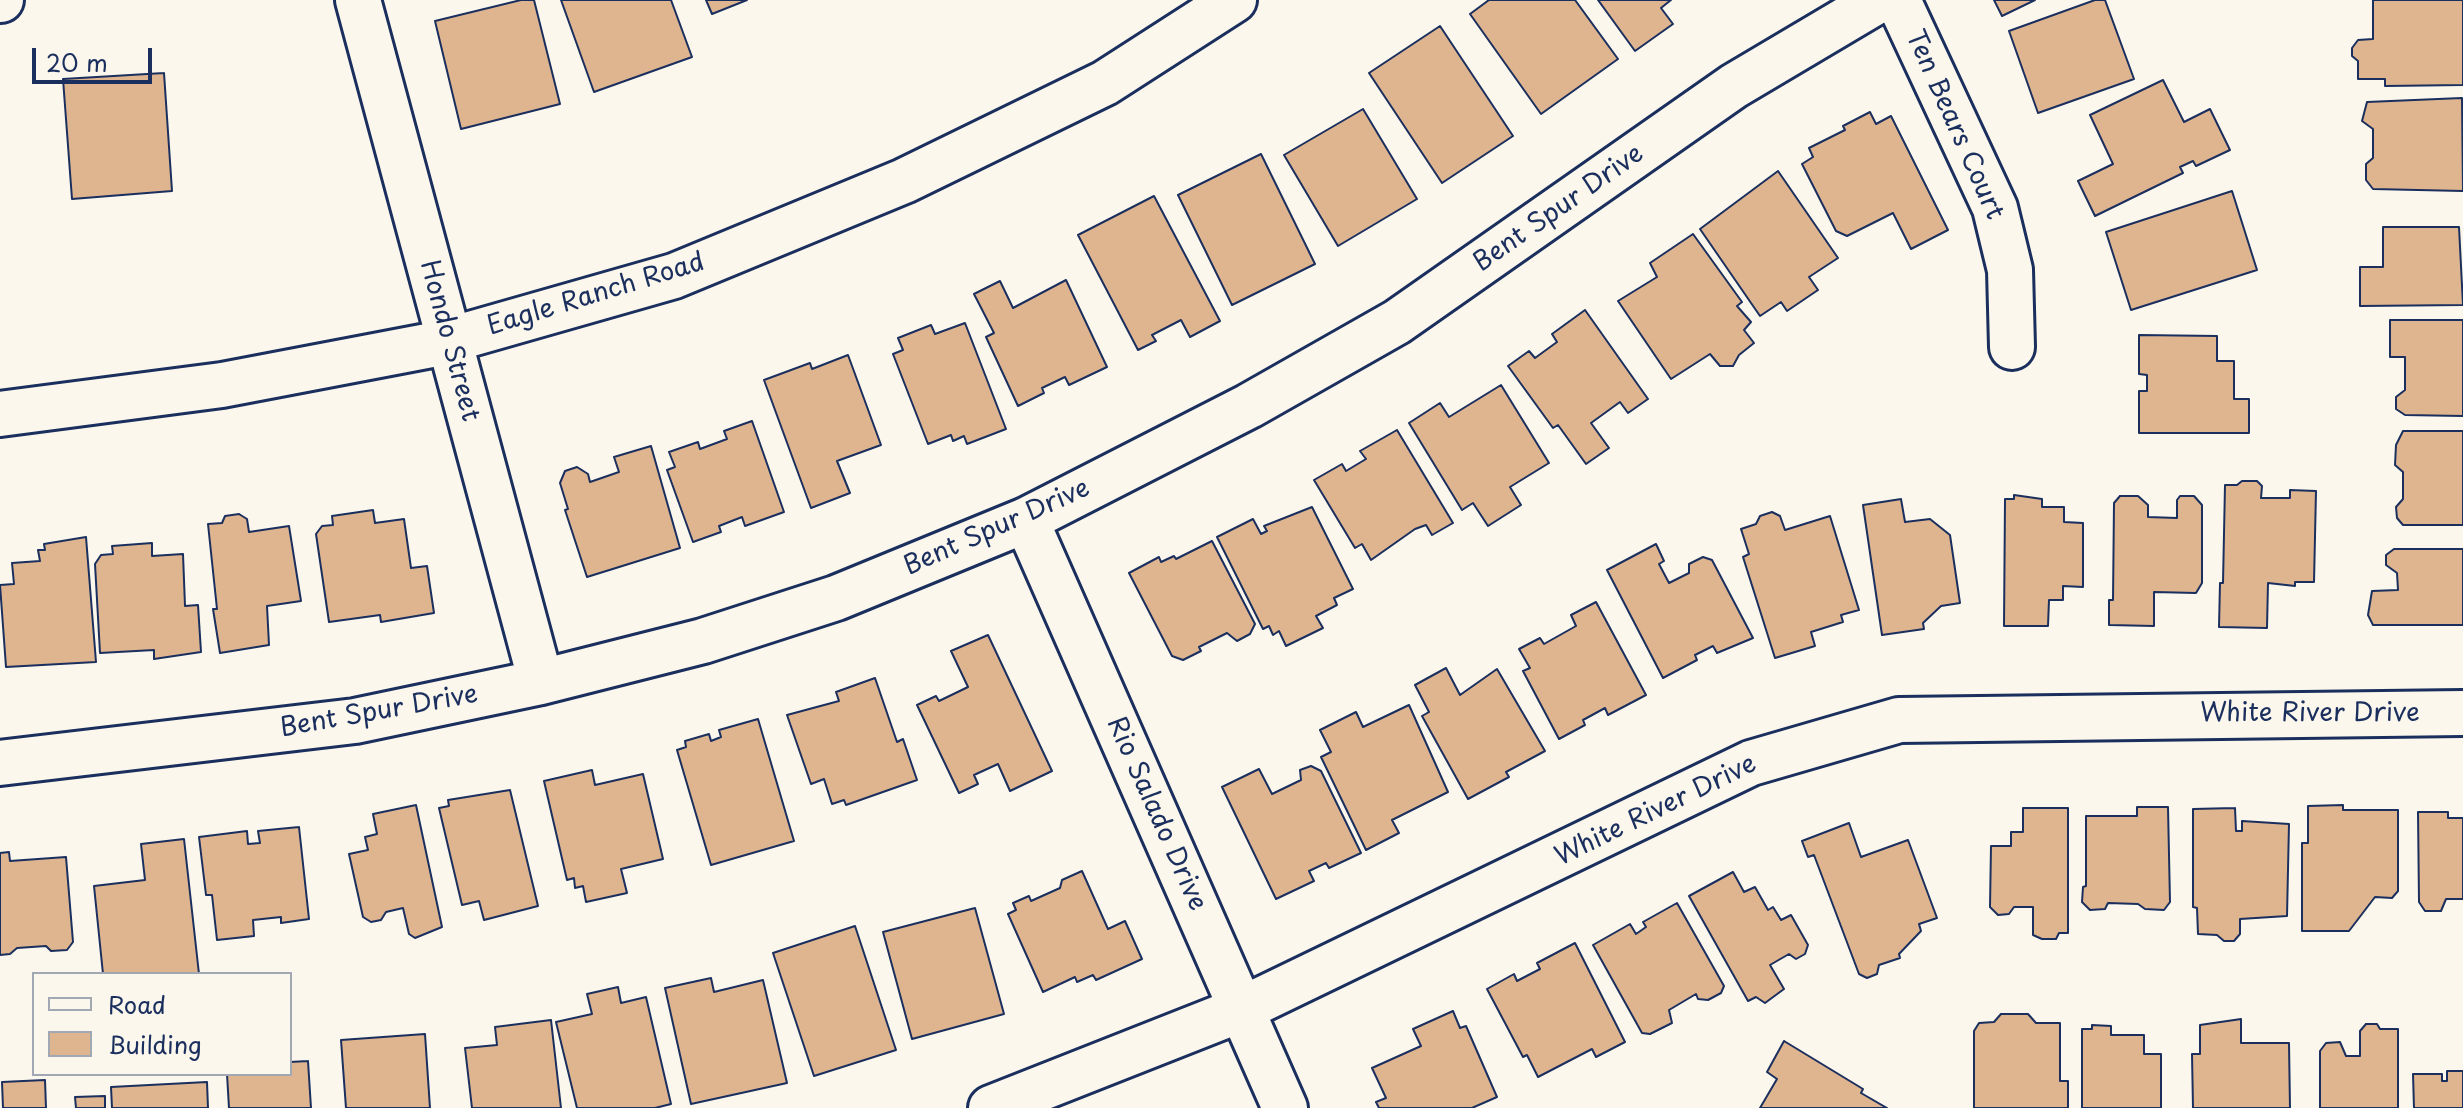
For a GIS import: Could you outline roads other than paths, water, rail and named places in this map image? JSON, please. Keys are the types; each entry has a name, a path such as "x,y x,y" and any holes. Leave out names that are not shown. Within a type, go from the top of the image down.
{"street":[{"name":"Hondo Street","path":"358,0 541,682"},
{"name":"Eagle Ranch Road","path":"0,414 222,385 448,340 674,276 904,181 1105,83 1234,0"},
{"name":"Bent Spur Drive","path":"0,763 355,721 541,682 703,641 836,598 1026,520 1249,406 1397,322 1734,86 1879,0"},
{"name":"Ten Bears Court","path":"1898,0 1995,208 2010,270 2012,347"},
{"name":"Rio Salado Drive","path":"1026,520 1285,1108"},
{"name":"White River Drive","path":"991,1108 1242,1009 1751,763 1899,720 2463,713"}]}
